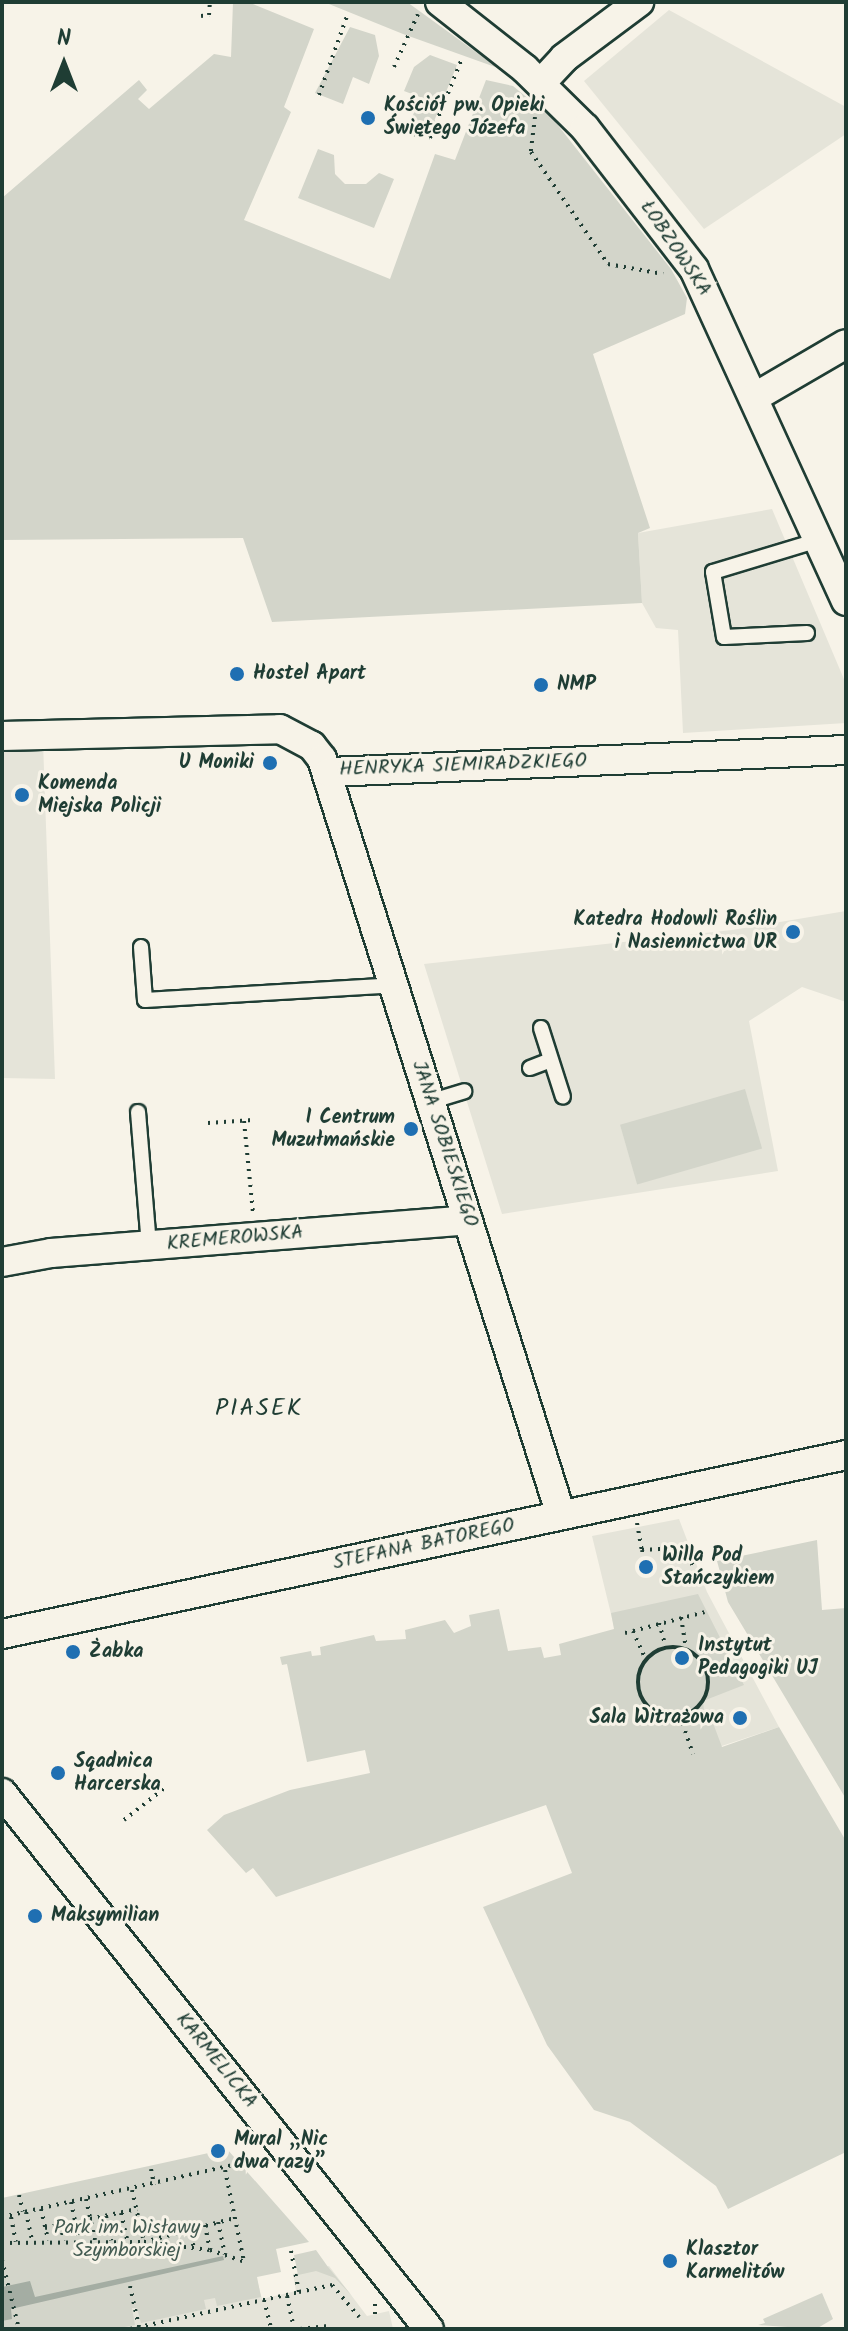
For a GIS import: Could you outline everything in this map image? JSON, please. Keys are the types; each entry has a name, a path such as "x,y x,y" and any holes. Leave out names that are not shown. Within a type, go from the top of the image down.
{"street":[{"name":"ŁOBZOWSKA","path":"440,2 538,95 585,128 694,269 846,601"},
{"path":"538,95 564,58 639,2"},
{"path":"755,397 846,344"},
{"name":"HENRYKA SIEMIRADZKIEGO","path":"2,736 280,729 312,746 330,772 846,750"},
{"name":"JANA SOBIESKIEGO","path":"330,772 429,1102 561,1515"},
{"name":"KREMEROWSKA","path":"2,1262 149,1246 468,1220"},
{"name":"STEFANA BATOREGO","path":"2,1634 846,1455"},
{"name":"KARMELICKA","path":"2,1793 429,2329"}],"lane":[{"path":"807,633 724,637 713,572 819,540"},
{"path":"141,947 145,1000 394,985"},
{"path":"541,1028 563,1097"},
{"path":"530,1068 551,1060"},
{"path":"429,1102 464,1091"},
{"path":"138,1112 149,1246"}],"path":[{"path":"201,16 209,15 210,2"},
{"path":"394,67 425,2"},
{"path":"319,95 347,16"},
{"path":"414,134 430,138 461,61"},
{"path":"538,95 531,152 608,264 668,274"},
{"path":"208,1123 253,1120"},
{"path":"244,1121 253,1212"},
{"path":"637,1520 644,1558"},
{"path":"673,1548 686,1548 695,1572"},
{"path":"642,1550 664,1549"},
{"path":"625,1633 705,1612"},
{"path":"681,1617 686,1650 707,1676 704,1701 680,1716 659,1714 643,1701 638,1680 646,1660 666,1648 686,1650"},
{"path":"659,1623 666,1648"},
{"path":"633,1631 646,1660"},
{"path":"680,1716 693,1754"},
{"path":"124,1820 167,1786"},
{"path":"2,2217 225,2170 254,2158 266,2160"},
{"path":"151,2169 154,2185"},
{"path":"2,2243 144,2240 210,2250 244,2262 225,2170"},
{"path":"132,2189 144,2240"},
{"path":"19,2195 32,2241"},
{"path":"86,2199 95,2240"},
{"path":"71,2202 79,2240"},
{"path":"41,2209 48,2240"},
{"path":"90,2219 137,2209"},
{"path":"121,2213 127,2240"},
{"path":"10,2215 16,2242"},
{"path":"106,2216 111,2240"},
{"path":"144,2240 235,2218"},
{"path":"45,2228 75,2222"},
{"path":"218,2222 225,2254"},
{"path":"205,2224 210,2250"},
{"path":"60,2225 64,2240"},
{"path":"189,2228 194,2248"},
{"path":"166,2233 168,2244"},
{"path":"291,2251 299,2292"},
{"path":"2,2260 19,2329"},
{"path":"130,2329 332,2285 359,2317"},
{"path":"130,2286 139,2328"},
{"path":"287,2295 297,2329 328,2326"},
{"path":"264,2300 271,2329"},
{"path":"171,2321 172,2329"}],"shaded area":[{"path":"669,10 846,107 846,134 704,229 584,81"},
{"path":"772,509 846,684 846,723 683,733 678,630 656,628 642,603 638,533"},
{"path":"43,742 55,1079 2,1078 2,743"},
{"path":"846,911 846,1002 802,987 749,1021 778,1171 502,1214 424,964 732,930"},
{"name":"Instytut Pedagogiki UJ","path":"679,1519 707,1592 779,1727 649,1770 592,1536"},
{"path":"223,2256 224,2260 11,2309 12,2319 2,2321 2,2287 30,2281 35,2297"},
{"path":"329,2266 367,2316 389,2311 393,2329 36,2329 257,2280 262,2299 296,2291 293,2274"}],"green space":[{"path":"233,2 248,2 314,29 284,107 291,112 244,220 390,279 435,154 455,160 486,80 513,86 553,119 671,269 687,298 685,314 593,354 650,528 638,533 642,603 272,622 243,538 2,540 2,198 139,80 147,90 138,99 149,109 214,54 231,57"},
{"path":"324,2 407,2 498,68 403,34"},
{"path":"350,27 375,35 379,56 369,84 353,77 343,104 315,93"},
{"path":"430,55 457,65 428,136 408,128 420,97 404,91 414,67"},
{"path":"318,149 334,155 335,174 345,184 366,184 379,173 394,179 374,228 298,198"},
{"path":"745,1089 762,1149 637,1184 620,1125"},
{"path":"817,1540 822,1610 846,1608 846,1799 728,1602 717,1561"},
{"path":"698,1594 744,1685 703,1701 705,1720 713,1723 722,1747 779,1727 846,1841 846,2152 728,2209 716,2186 630,2122 594,2110 547,2045 483,1907 572,1873 546,1805 276,1897 253,1868 246,1873 207,1830 224,1815 290,1790 370,1773 365,1750 307,1762 287,1664 282,1665 280,1657 311,1651 312,1656 321,1655 320,1647 374,1635 376,1641 406,1639 405,1630 445,1620 454,1633 471,1626 469,1615 499,1609 508,1651 541,1647 544,1658 561,1655 559,1644 614,1629 611,1613"},
{"name":"Park im. Wisławy Szymborskiej","path":"227,2149 309,2242 276,2249 281,2272 257,2277 261,2297 217,2306 215,2298 204,2300 206,2309 141,2323 137,2308 132,2308 135,2325 115,2329 2,2329 2,2198"},
{"path":"316,2250 352,2296 335,2278 316,2271 298,2275 294,2255"},
{"path":"822,2293 833,2319 816,2329 758,2325 765,2323 763,2319"}],"place":[{"name":"Kościół pw. Opieki Świętego Józefa","path":"368,118"},
{"name":"Hostel Apart","path":"237,674"},
{"name":"NMP","path":"541,685"},
{"name":"U Moniki","path":"270,763"},
{"name":"Komenda Miejska Policji","path":"22,795"},
{"name":"Katedra Hodowli Roślin i Nasiennictwa UR","path":"793,932"},
{"name":"I Centrum Muzułmańskie","path":"411,1129"},
{"name":"Willa Pod Stańczykiem","path":"646,1567"},
{"name":"Żabka","path":"73,1652"},
{"name":"Instytut Pedagogiki UJ","path":"682,1658"},
{"name":"Sala Witrażowa","path":"740,1718"},
{"name":"Sqadnica Harcerska","path":"58,1773"},
{"name":"Maksymilian","path":"35,1916"},
{"name":"Mural „Nic dwa razy”","path":"218,2151"},
{"name":"Klasztor Karmelitów","path":"670,2261"}],"district":[{"name":"PIASEK","path":"259,1409"}]}
